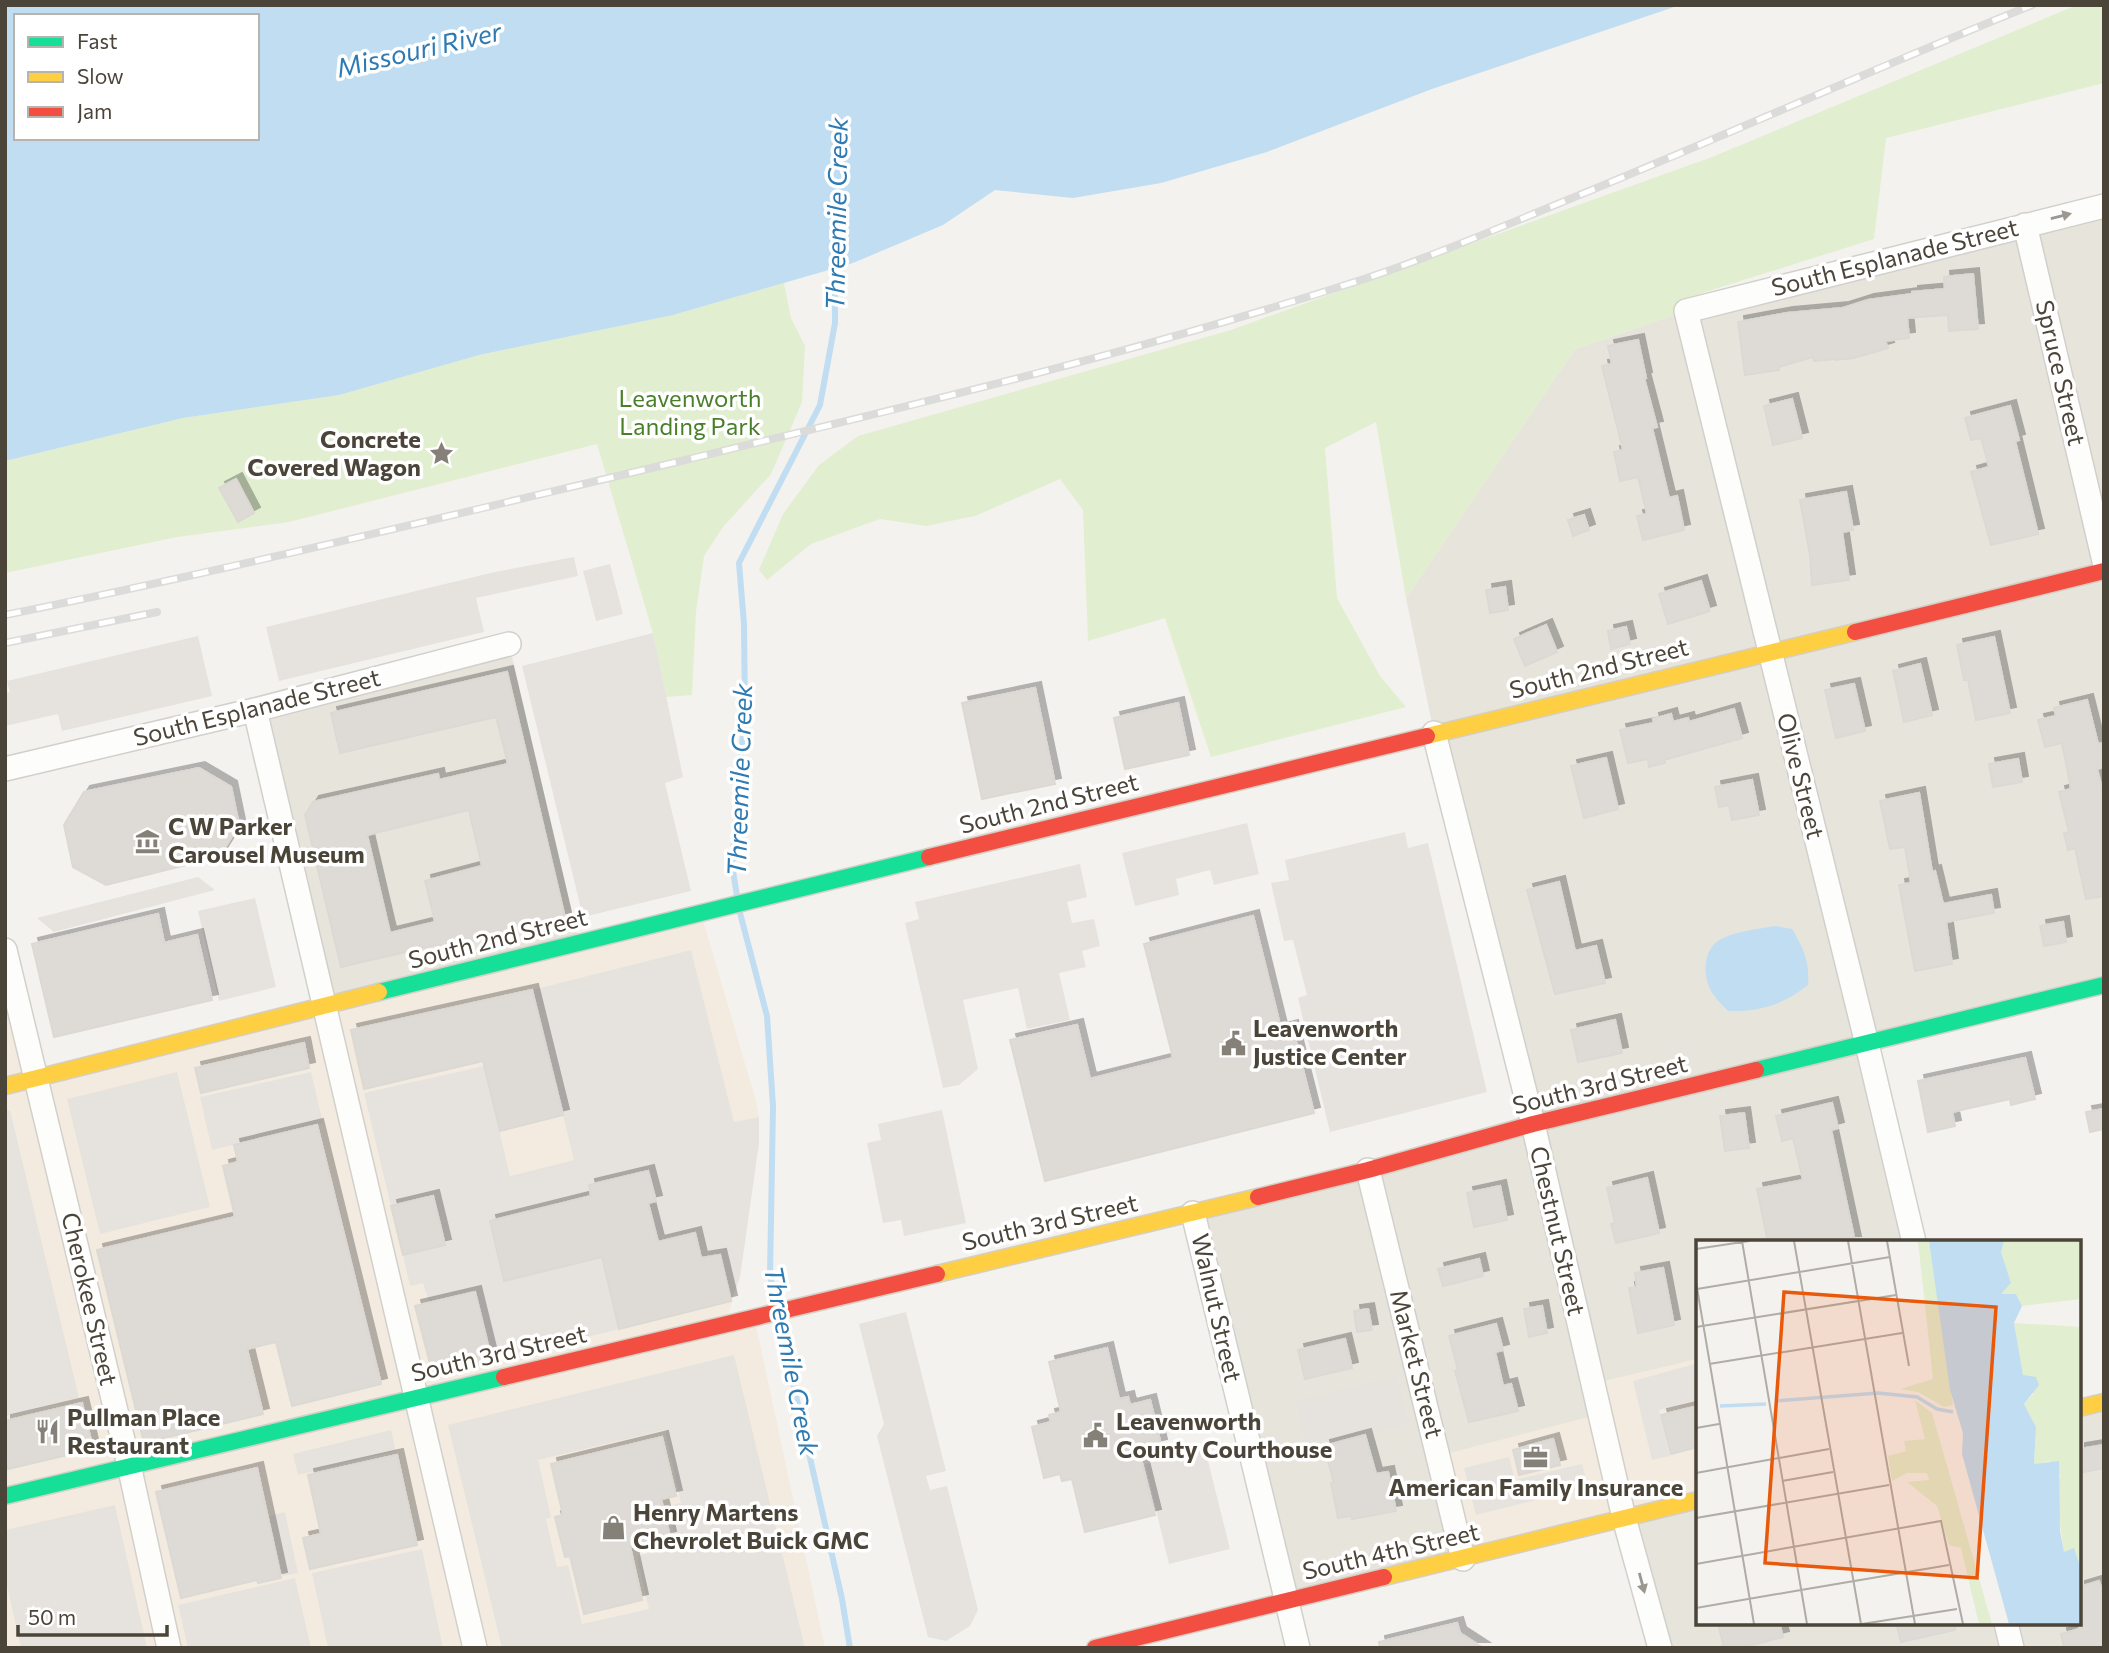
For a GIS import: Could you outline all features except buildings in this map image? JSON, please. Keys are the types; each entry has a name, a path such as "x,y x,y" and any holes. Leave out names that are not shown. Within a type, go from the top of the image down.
{"main road":[{"name":"South 2nd Street","path":"5,1086 565,945 2104,571"},
{"name":"South 3rd Street","path":"5,1496 1194,1213 1368,1170 1533,1124 2104,985"},
{"path":"2081,1408 2104,1402"},
{"name":"South 4th Street","path":"1095,1648 1696,1500"}],"street":[{"name":"South Esplanade Street","path":"1686,311 2104,206"},
{"name":"Spruce Street","path":"2025,225 2104,561"},
{"name":"Olive Street","path":"1686,311 1914,1240"},
{"name":"South Esplanade Street","path":"5,769 255,710 509,644"},
{"path":"255,710 475,1648"},
{"name":"Chestnut Street","path":"1434,733 1533,1124 1624,1518 1660,1648"},
{"name":"Cherokee Street","path":"5,950 129,1465 169,1648"},
{"name":"Market Street","path":"1368,1170 1463,1559"},
{"name":"Walnut Street","path":"1194,1213 1298,1648"},
{"path":"2006,1625 2012,1648"}],"shaded area":[{"path":"2104,206 2104,985 1868,1044 1914,1240 1696,1240 1696,1359 1593,1384 1600,1414 1463,1559 1286,1600 1193,1213 1532,1124 1434,733 1406,598 1575,349 1686,311"},
{"path":"574,557 578,576 476,598 484,632 279,681 266,627 495,572"},
{"path":"610,564 623,614 596,621 583,571"},
{"path":"653,633 683,777 665,783 691,891 583,917 522,666"},
{"path":"198,636 212,696 62,731 58,714 5,726 5,693 10,692 7,681"},
{"path":"510,648 579,942 324,1007 255,710"},
{"path":"1247,823 1259,874 1214,885 1210,870 1176,879 1179,895 1135,906 1122,853"},
{"path":"1405,832 1408,848 1428,843 1487,1092 1330,1132 1298,998 1307,995 1293,940 1284,941 1271,883 1289,880 1285,860"},
{"path":"1080,864 1087,897 1067,902 1072,923 1094,919 1100,946 1082,951 1086,967 1059,973 1070,1020 1027,1029 1018,988 963,1000 978,1069 959,1085 943,1088 905,923 919,919 915,902"},
{"path":"198,877 215,890 54,932 37,918"},
{"path":"255,898 276,987 219,1001 198,911"},
{"path":"701,913 759,1117 759,1143 740,1277 726,1322 754,1316 825,1648 5,1648 5,950 36,1078"},
{"path":"691,950 734,1122 759,1117 759,1143 740,1277 731,1301 720,1255 701,1258 695,1233 658,1242 648,1203 656,1200 648,1171 589,1185 591,1196 490,1222 505,1281 602,1257 619,1329 492,1361 475,1292 429,1303 423,1283 410,1286 403,1255 444,1245 433,1197 391,1206 364,1093 484,1066 510,1176 574,1160 532,990"},
{"path":"177,1072 210,1207 100,1234 67,1099"},
{"path":"311,1072 323,1123 212,1150 200,1097"},
{"path":"10,1110 79,1398 5,1416 5,1111"},
{"path":"942,1110 966,1223 904,1236 901,1220 883,1223 867,1143 881,1140 878,1124"},
{"path":"906,1312 946,1471 926,1476 930,1490 947,1486 978,1610 970,1626 946,1641 928,1637 877,1436 884,1424 859,1324"},
{"path":"734,1355 805,1648 502,1648 448,1425","holes":["665,1430 681,1503 668,1506 677,1547 637,1556 649,1609 582,1624 568,1565 557,1567 546,1519 551,1517 538,1460"]},
{"path":"1696,1359 1696,1501 1463,1559 1438,1456 1600,1414 1593,1384"},
{"path":"1696,1364 1696,1400 1659,1410 1670,1456 1652,1460 1633,1381"},
{"path":"1397,1376 1409,1424 1306,1449 1295,1401"},
{"path":"2104,1402 2104,1648 1660,1648 1624,1518 1696,1500 1696,1625 2081,1625 2081,1408"},
{"path":"391,1430 396,1451 298,1475 293,1454"},
{"path":"1205,1449 1230,1549 1169,1564 1145,1464"},
{"path":"1509,1457 1515,1480 1582,1464 1588,1487 1476,1515 1464,1468"},
{"path":"115,1505 147,1648 21,1648 5,1576 5,1530"},
{"path":"285,1512 298,1573 283,1576 269,1516"},
{"path":"422,1549 443,1648 328,1648 312,1573"},
{"path":"295,1578 311,1648 188,1648 178,1605"}],"green space":[{"path":"2077,5 2104,5 2104,83 1886,138 1874,239 1686,298 1686,311 1575,349 1406,598 1376,422 1325,448 1337,598 1380,676 1406,707 1211,757 1165,618 1088,641 1083,510 1060,479 975,516 926,526 880,519 811,544 767,580 759,570 783,514 819,465 858,436 1231,330 1712,157"},
{"name":"Leavenworth Landing Park","path":"784,283 791,318 805,346 802,402 771,474 723,527 704,556 696,612 692,695 666,697 653,633 597,444 289,522 177,537 5,573 5,461 183,418 339,395 479,355 673,315"}],"water":[{"name":"Missouri River","path":"5,5 1680,5 1432,89 1267,152 1161,183 1073,198 995,190 943,225 853,263 673,315 479,355 339,395 183,418 5,461"},
{"path":"1776,926 1792,929 1796,936 1807,962 1808,985 1789,998 1770,1006 1728,1011 1709,987 1706,964 1710,950 1727,936"}],"waterway":[{"name":"Threemile Creek","path":"737,896 732,865 745,711 744,624 739,563 820,405 835,323 835,260"},
{"name":"Threemile Creek","path":"740,913 767,1016 773,1106 770,1275 776,1304"},
{"name":"Threemile Creek","path":"779,1321 842,1599 850,1648"}],"railway":[{"path":"5,615 344,541 852,420 1023,377 1277,306 1386,271 1461,243 2032,5"},
{"path":"5,643 157,612"}],"traffic: fast":[{"path":"379,992 929,857"},
{"path":"1756,1070 2104,985"},
{"path":"5,1496 504,1377"}],"traffic: slow":[{"path":"1427,736 1855,632"},
{"path":"5,1086 379,992"},
{"path":"937,1274 1258,1197"},
{"path":"2081,1408 2104,1402"},
{"path":"1384,1577 1696,1500"}],"traffic: jam":[{"path":"1855,632 2104,571"},
{"path":"929,857 1427,736"},
{"path":"1258,1197 1368,1170 1533,1124 1756,1070"},
{"path":"504,1377 937,1274"},
{"path":"1095,1648 1384,1577"}],"place":[{"name":"Concrete Covered Wagon","path":"441,454"},
{"name":"C W Parker Carousel Museum","path":"148,841"},
{"name":"Leavenworth Justice Center","path":"1233,1043"},
{"name":"Pullman Place Restaurant","path":"47,1432"},
{"name":"Leavenworth County Courthouse","path":"1096,1436"},
{"name":"American Family Insurance","path":"1536,1457"},
{"name":"Henry Martens Chevrolet Buick GMC","path":"613,1527"}]}
